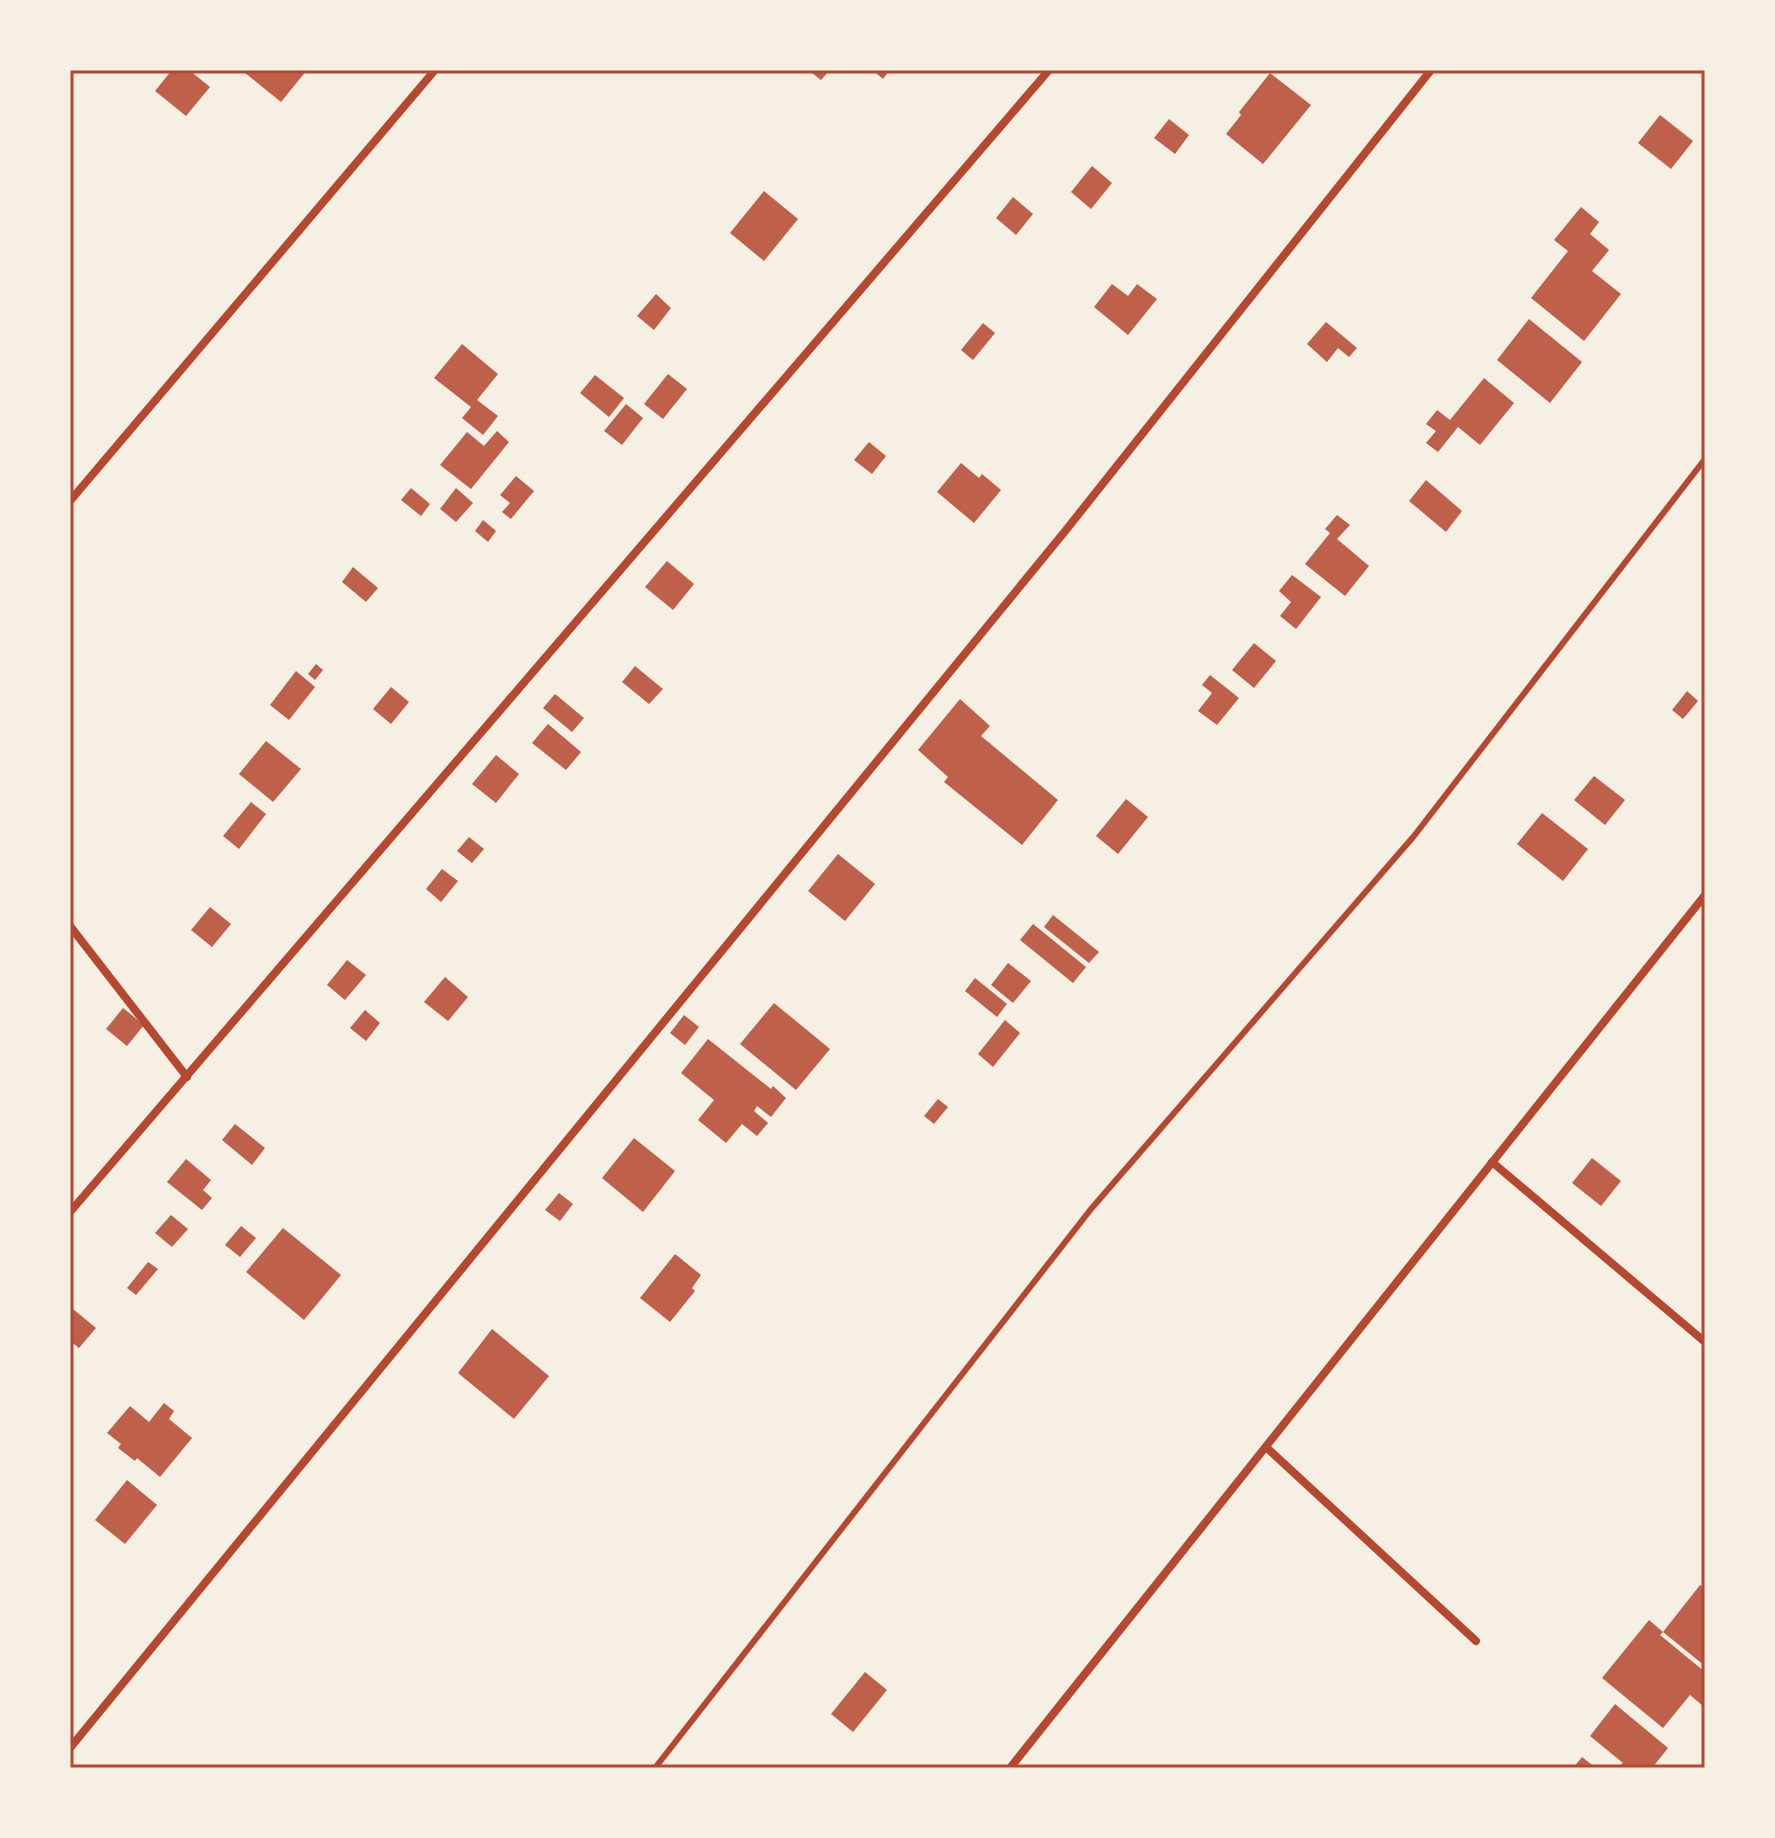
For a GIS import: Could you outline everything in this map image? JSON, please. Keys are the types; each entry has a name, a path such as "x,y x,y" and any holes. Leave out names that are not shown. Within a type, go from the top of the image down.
{"street":[{"path":"70,501 435,70"},
{"path":"70,1212 1049,70"},
{"path":"70,1748 1056,543 1431,70"},
{"path":"1010,1768 1705,895"},
{"path":"70,926 187,1077"},
{"path":"1492,1162 1705,1342"},
{"path":"1266,1447 1476,1641"}],"lane":[{"path":"655,1768 1091,1209 1414,836 1705,459"}],"building":[{"path":"172,70 189,70 210,87 186,116 155,91"},
{"path":"247,70 307,70 281,102 245,73"},
{"path":"808,70 830,70 821,80"},
{"path":"872,70 890,70 883,79"},
{"path":"1270,73 1311,105 1263,164 1226,134"},
{"path":"1660,115 1693,141 1671,169 1638,143"},
{"path":"1169,119 1189,135 1175,154 1154,138"},
{"path":"1092,166 1112,183 1091,209 1071,192"},
{"path":"764,191 798,219 764,261 730,233"},
{"path":"1013,197 1033,214 1016,235 996,218"},
{"path":"1581,207 1599,222 1590,234 1609,250 1592,271 1621,294 1584,341 1531,298 1568,251 1554,240"},
{"path":"1112,284 1128,296 1137,284 1157,299 1128,335 1094,307"},
{"path":"656,294 671,308 654,330 637,316"},
{"path":"1529,319 1582,362 1550,403 1497,360"},
{"path":"1326,322 1357,348 1349,357 1338,348 1327,362 1307,344"},
{"path":"983,323 995,333 973,360 961,350"},
{"path":"462,344 498,374 477,400 498,416 483,435 462,418 471,407 434,378"},
{"path":"668,374 687,389 663,419 644,404"},
{"path":"595,375 624,398 609,417 580,393"},
{"path":"1484,378 1514,403 1480,445 1458,427 1438,452 1426,443 1436,431 1426,424 1437,410 1450,420"},
{"path":"626,404 643,418 622,445 604,431"},
{"path":"497,431 509,442 471,489 440,465 467,432 484,446"},
{"path":"869,442 886,456 872,474 854,460"},
{"path":"961,463 979,478 982,474 1001,490 974,523 937,492"},
{"path":"516,476 534,491 511,519 502,512 510,503 500,495"},
{"path":"1426,480 1462,511 1446,532 1409,501"},
{"path":"411,488 430,504 421,516 401,500"},
{"path":"456,488 473,503 456,522 440,509"},
{"path":"1337,515 1350,525 1337,539 1369,566 1345,596 1305,564 1330,533 1325,529"},
{"path":"483,520 496,531 488,542 475,531"},
{"path":"667,561 694,584 673,610 645,587"},
{"path":"353,567 378,588 366,602 342,582"},
{"path":"1292,575 1321,597 1296,629 1280,616 1291,602 1279,591"},
{"path":"1254,643 1276,661 1254,688 1232,670"},
{"path":"316,664 323,670 315,680 308,674"},
{"path":"635,666 663,689 649,704 622,682"},
{"path":"296,671 315,687 289,720 270,705"},
{"path":"1210,675 1239,698 1217,725 1198,711 1212,693 1202,685"},
{"path":"391,687 409,702 391,724 373,709"},
{"path":"1687,691 1698,701 1683,719 1672,710"},
{"path":"555,694 584,718 572,732 543,708"},
{"path":"960,699 990,726 981,736 1058,800 1022,845 944,782 948,777 918,750"},
{"path":"548,724 581,752 566,770 532,743"},
{"path":"266,741 301,769 273,802 239,774"},
{"path":"496,755 519,774 496,803 472,784"},
{"path":"1594,776 1625,800 1605,825 1574,800"},
{"path":"1126,799 1148,817 1118,854 1096,836"},
{"path":"251,802 266,814 239,849 223,836"},
{"path":"1542,813 1588,849 1563,881 1517,844"},
{"path":"469,837 484,849 472,863 457,851"},
{"path":"838,854 875,884 845,921 808,891"},
{"path":"442,869 458,881 441,902 426,889"},
{"path":"210,907 231,924 212,947 191,930"},
{"path":"1053,915 1099,952 1089,963 1044,927"},
{"path":"1033,924 1086,967 1073,983 1020,940"},
{"path":"347,960 366,975 345,1000 327,985"},
{"path":"1008,963 1031,981 1013,1003 991,985"},
{"path":"445,977 468,997 448,1021 424,1002"},
{"path":"975,978 1007,1004 997,1017 965,991"},
{"path":"774,1003 830,1049 796,1090 740,1044"},
{"path":"123,1008 144,1025 127,1046 106,1029"},
{"path":"365,1010 380,1023 366,1041 350,1028"},
{"path":"684,1015 699,1027 685,1045 670,1033"},
{"path":"1005,1020 1020,1033 993,1067 978,1054"},
{"path":"708,1039 786,1098 771,1117 757,1106 754,1111 768,1123 757,1136 742,1124 726,1143 698,1120 714,1100 681,1073"},
{"path":"938,1099 948,1107 934,1124 924,1116"},
{"path":"235,1124 265,1148 252,1165 222,1140"},
{"path":"634,1138 675,1171 643,1212 602,1178"},
{"path":"1592,1158 1621,1181 1601,1206 1572,1183"},
{"path":"186,1159 211,1180 203,1190 212,1198 202,1210 167,1182"},
{"path":"559,1193 573,1204 560,1221 545,1210"},
{"path":"171,1215 188,1229 172,1247 155,1233"},
{"path":"241,1226 256,1238 240,1257 225,1245"},
{"path":"283,1228 341,1275 304,1320 246,1272"},
{"path":"675,1254 701,1275 692,1288 695,1291 670,1322 640,1298"},
{"path":"148,1262 158,1269 136,1295 127,1288"},
{"path":"73,1309 96,1328 79,1348 70,1341 70,1312"},
{"path":"492,1329 549,1376 514,1419 458,1373"},
{"path":"164,1403 174,1411 169,1419 192,1438 160,1477 137,1458 135,1461 118,1448 121,1444 107,1433 130,1406 149,1422"},
{"path":"127,1480 157,1505 125,1544 95,1520"},
{"path":"1700,1585 1705,1589 1705,1666 1663,1632"},
{"path":"1649,1620 1663,1632 1660,1635 1705,1672 1705,1703 1703,1706 1690,1695 1663,1728 1602,1678"},
{"path":"865,1672 887,1690 853,1732 831,1714"},
{"path":"1615,1704 1668,1748 1652,1768 1626,1768 1590,1736"},
{"path":"1582,1757 1596,1768 1573,1768"}]}
